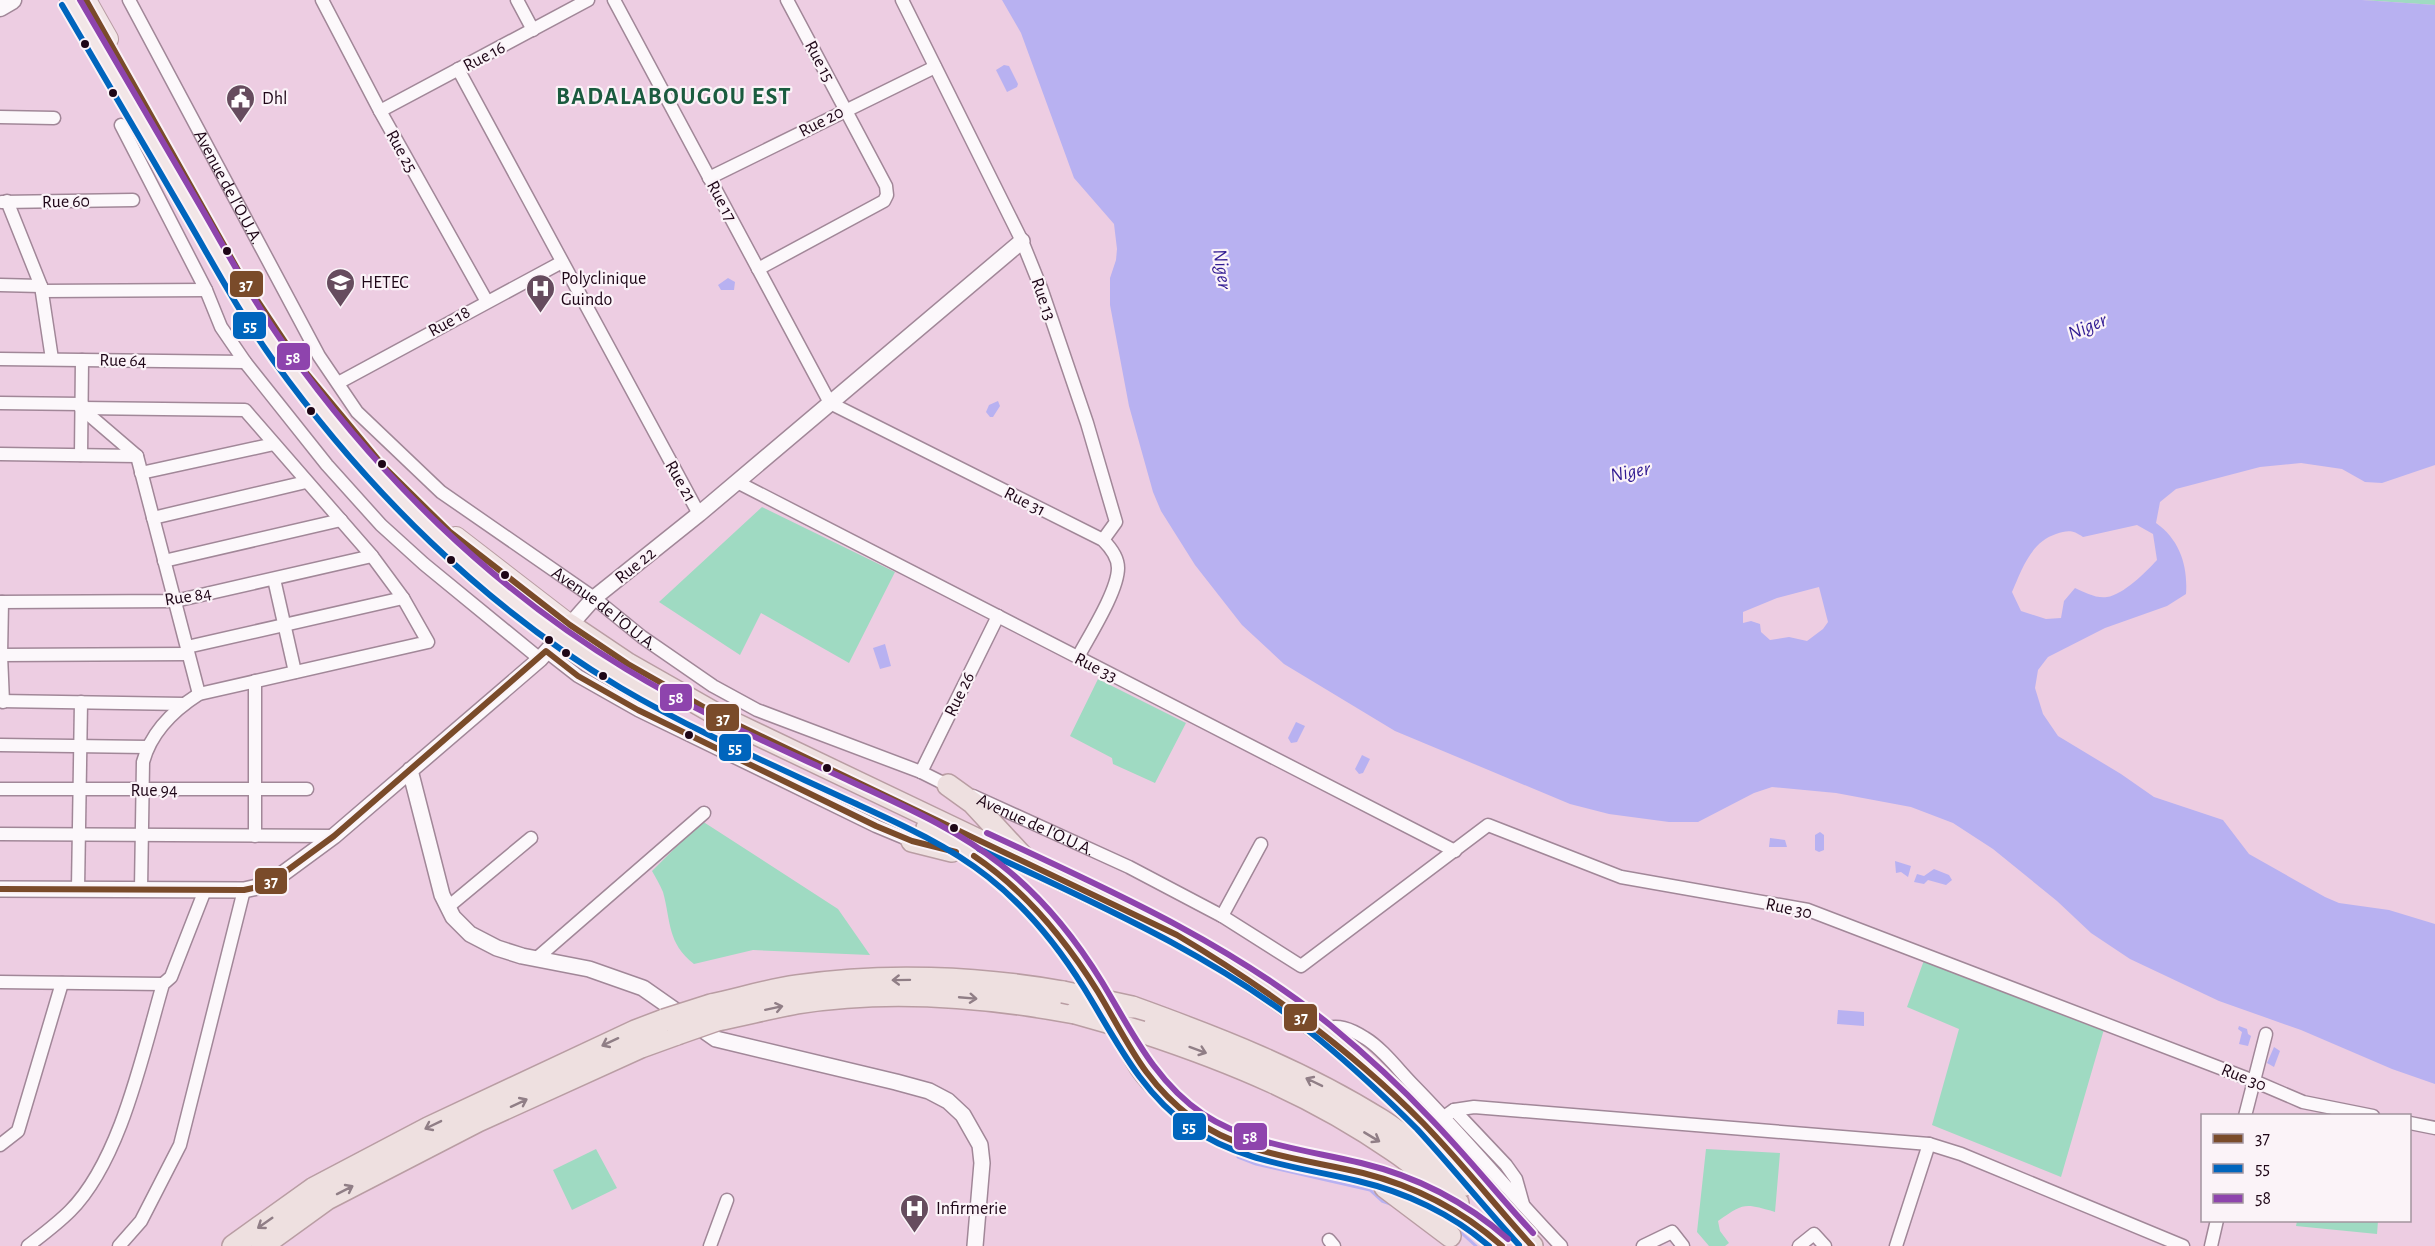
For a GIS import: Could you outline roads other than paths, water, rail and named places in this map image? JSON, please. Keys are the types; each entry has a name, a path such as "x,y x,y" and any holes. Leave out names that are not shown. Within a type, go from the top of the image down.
{"highway":[{"path":"554,643 679,710 919,824 978,858 1028,899 1092,982 1143,1070 1170,1099 1196,1120 1250,1148 1279,1157 1364,1173 1422,1193 1498,1242"},
{"path":"554,643 628,664 723,718 1177,935 1235,968 1322,1030 1363,1065 1424,1124 1532,1246"},
{"path":"948,785 973,803 1029,863"},
{"path":"912,841 978,858"},
{"path":"233,1246 314,1188 418,1133 614,1040 670,1027 796,986 860,981 939,979 1023,985 1063,992 1132,1007 1217,1037 1324,1087 1383,1121 1502,1214"},
{"path":"714,1013 864,996 939,996 1024,1003 1074,1013 1142,1032 1238,1065 1290,1089 1338,1117 1395,1151 1465,1209 1498,1242"},
{"path":"262,1246 327,1199 478,1121 641,1047 670,1027"},
{"path":"1364,1173 1406,1201 1455,1241"}],"main road":[{"path":"0,7 12,0"},
{"name":"Avenue de l'O.U.A.","path":"70,0 234,282 291,370 377,474 471,567 554,643"},
{"name":"Avenue de l'O.U.A.","path":"86,0 243,279 303,369 385,468 449,531 554,643"}],"street":[{"name":"Avenue de l'O.U.A.","path":"129,0 314,346 357,412 441,492 594,598 642,638 713,686 757,710 921,772 1129,867 1222,915 1301,966"},
{"name":"Rue 25","path":"322,0 380,111 486,300"},
{"path":"516,0 533,30"},
{"name":"Rue 16","path":"380,111 588,0"},
{"name":"Rue 17","path":"614,0 830,403"},
{"name":"Rue 15","path":"758,269 884,201 887,195 886,186 787,0"},
{"name":"Rue 13","path":"902,0 1022,241 1041,288 1087,423 1116,522 1103,540"},
{"name":"Rue 20","path":"709,178 935,67"},
{"name":"Rue 21","path":"458,69 699,514"},
{"path":"0,117 54,118"},
{"name":"Avenue de l'O.U.A.","path":"121,125 206,290 221,327 245,362 327,465 381,525 424,564 554,643 578,676 638,710 876,826 912,841"},
{"name":"Rue 60","path":"3,202 133,200"},
{"path":"3,202 41,288 52,359"},
{"name":"Rue 22","path":"0,888 244,890 262,886 281,875 334,836 554,643 594,598 699,514 1022,241"},
{"name":"Rue 18","path":"338,383 486,300 561,262"},
{"path":"0,285 41,288 206,290"},
{"name":"Rue 64","path":"0,359 245,362"},
{"path":"81,455 82,360"},
{"path":"0,403 245,410 372,556 403,598 428,642 199,694 184,704 159,728 147,747 143,762 141,890"},
{"name":"Rue 31","path":"830,403 1103,540"},
{"path":"82,406 137,456 199,694"},
{"path":"141,473 274,444"},
{"path":"0,454 137,456"},
{"path":"153,518 306,482"},
{"name":"Rue 33","path":"737,482 1455,851"},
{"path":"164,561 341,520"},
{"path":"1078,657 1114,587 1118,568 1116,559 1111,548 1103,540"},
{"name":"Rue 84","path":"1,602 175,601 372,556"},
{"path":"274,579 295,672"},
{"path":"0,655 187,651 284,625 403,598"},
{"path":"1,602 2,701 184,704"},
{"name":"Rue 26","path":"921,772 998,616"},
{"path":"255,681 255,836"},
{"path":"78,889 81,702"},
{"path":"0,745 147,747"},
{"path":"410,770 442,894 453,917 470,934 497,948 589,969 643,988 716,1039 896,1082 929,1091 948,1101 963,1115 980,1145 982,1163 975,1246"},
{"name":"Rue 94","path":"0,789 307,789"},
{"path":"537,958 704,813"},
{"name":"Rue 30","path":"1301,966 1488,825 1621,877 1808,910 2254,1080 2302,1102 2363,1114"},
{"path":"0,834 334,836"},
{"path":"448,907 531,838"},
{"path":"1222,915 1261,844"},
{"path":"28,1246 72,1210 104,1165 127,1108 163,984 171,977 205,890"},
{"path":"118,1246 141,1221 180,1145 244,890"},
{"path":"0,982 163,984"},
{"path":"0,1145 18,1131 62,983"},
{"path":"1322,1030 1330,1026 1341,1027 1368,1039 1449,1114 1524,1208 1561,1246"},
{"path":"2246,1114 2266,1034"},
{"path":"1449,1114 1474,1107 1929,1144 1960,1154 2183,1246"},
{"path":"2411,1123 2435,1128"},
{"path":"1896,1246 1929,1144"},
{"path":"710,1246 727,1200"},
{"path":"2211,1246 2217,1222"},
{"path":"1643,1246 1672,1232 1683,1246"},
{"path":"1799,1246 1814,1234 1825,1246"}],"water":[{"name":"Niger","path":"1002,0 2362,0 2435,5 2435,465 2382,483 2365,482 2342,469 2301,463 2260,467 2176,489 2160,502 2156,523 2171,537 2181,554 2186,573 2186,594 2167,606 2105,628 2048,657 2038,670 2035,688 2043,714 2058,736 2154,797 2223,820 2249,854 2339,903 2389,910 2435,924 2435,1084 2392,1069 2301,1030 2219,1001 2130,959 2091,933 2057,901 1993,849 1953,823 1911,807 1836,793 1772,787 1754,793 1698,822 1669,822 1609,814 1570,804 1395,731 1284,664 1242,625 1195,565 1161,511 1153,492 1129,406 1110,305 1110,278 1117,249 1114,224 1074,178 1021,33","holes":["2137,525 2153,534 2157,560 2127,588 2103,597 2075,588 2064,601 2061,618 2046,619 2021,611 2012,592 2028,557 2040,543 2064,532 2070,531 2083,537","1819,587 1828,622 1823,629 1807,641 1789,637 1770,640 1761,632 1760,624 1751,621 1743,623 1743,612 1777,598"]},
{"path":"1004,65 1009,66 1018,84 1017,87 1007,92 996,70"},
{"path":"728,278 735,282 734,290 721,290 718,285"},
{"path":"998,401 1000,406 993,417 990,417 986,412 989,405"},
{"path":"885,644 891,666 880,669 873,648"},
{"path":"1296,722 1305,726 1297,742 1291,743 1288,738"},
{"path":"1362,755 1370,759 1363,773 1359,774 1355,769"},
{"path":"1820,832 1824,835 1824,850 1819,852 1815,850 1815,835"},
{"path":"1770,838 1785,840 1787,847 1769,847"},
{"path":"1895,861 1911,866 1908,877 1901,872 1896,873"},
{"path":"1934,869 1949,875 1952,880 1946,885 1928,880 1924,884 1914,882 1917,874 1924,876"},
{"path":"1838,1010 1864,1012 1864,1026 1837,1024"},
{"path":"2239,1026 2247,1029 2251,1036 2248,1046 2239,1044 2242,1032 2238,1029"},
{"path":"2274,1047 2280,1051 2274,1067 2267,1063"}],"waterway":[{"path":"1238,1157 1256,1164 1370,1190 1382,1201 1393,1205"},
{"path":"1455,1227 1476,1246"}],"place":[{"name":"Dhl","path":"241,124"},
{"name":"HETEC","path":"340,308"},
{"name":"Polyclinique Guindo","path":"540,314"},
{"name":"Infirmerie","path":"915,1234"}],"district":[{"name":"BADALABOUGOU EST","path":"674,96"}]}
